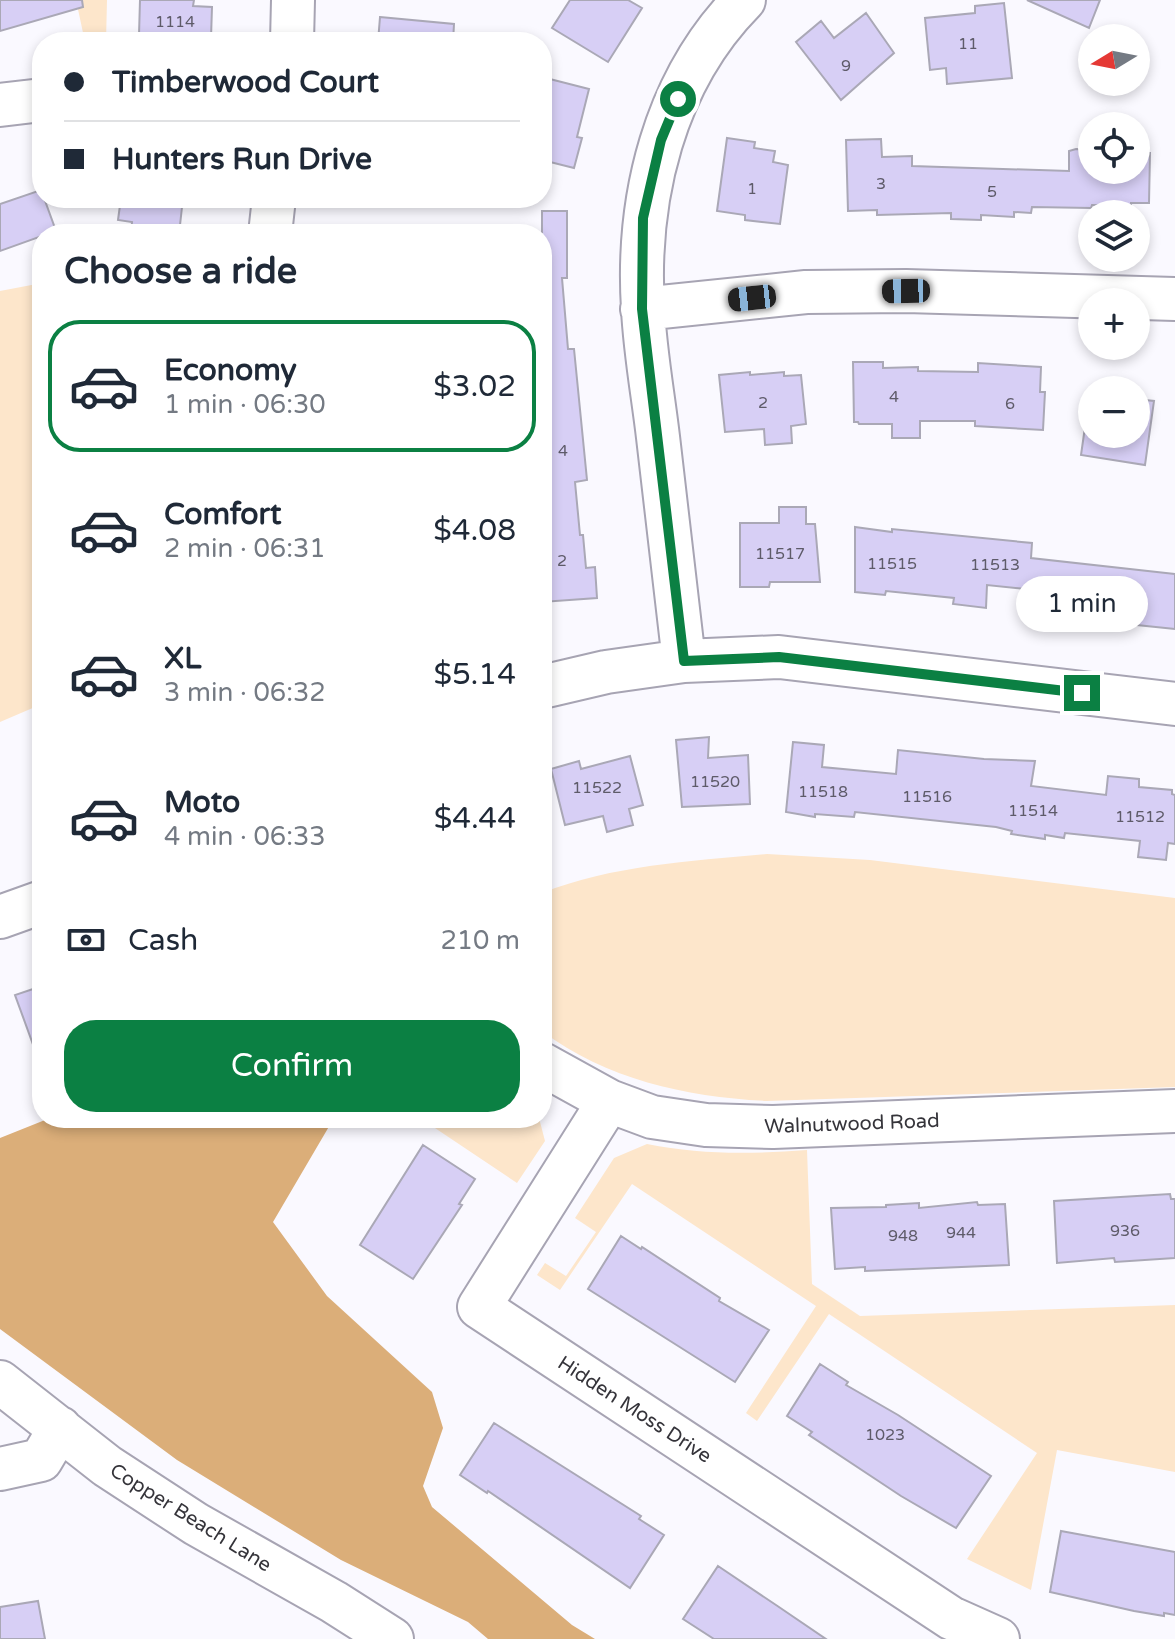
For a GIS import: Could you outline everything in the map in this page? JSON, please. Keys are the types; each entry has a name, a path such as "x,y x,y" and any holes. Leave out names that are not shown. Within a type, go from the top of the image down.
{"street":[{"path":"292,32 293,0"},
{"path":"684,661 642,309 643,218 661,140 686,79 722,22 744,0"},
{"path":"0,105 32,101"},
{"path":"642,309 806,292 906,291 1175,299"},
{"path":"552,685 606,672 684,661 779,657 1175,704"},
{"path":"0,917 32,906"},
{"name":"Walnutwood Road","path":"552,1070 609,1101 652,1117 706,1125 760,1127 1175,1111"},
{"name":"Hidden Moss Drive","path":"609,1101 479,1307 951,1618 998,1639"},
{"name":"Copper Beach Lane","path":"0,1382 107,1466 196,1524 334,1602 392,1639"},
{"path":"0,1469 41,1460 60,1428"}],"shaded area":[{"path":"76,0 107,0 106,32 83,32"},
{"path":"32,285 32,708 0,722 0,291"},
{"path":"767,854 870,860 1175,898 1175,1087 767,1101 678,1090 621,1074 593,1062 552,1038 552,890 625,870"},
{"path":"32,1125 32,1128 328,1128 273,1222 327,1296 432,1392 443,1428 423,1486 432,1507 572,1625 595,1639 488,1639 468,1622 341,1560 177,1460 0,1329 0,1138"},
{"path":"435,1128 542,1128 545,1141 517,1183"},
{"path":"647,1144 727,1153 807,1150 812,1284 860,1316 1175,1305 1175,1472 1057,1450 1031,1590 967,1559 1037,1453 829,1314 757,1421 746,1413 816,1306 632,1184 560,1290 537,1275 545,1263 566,1276 596,1232 575,1218 614,1158"}],"building":[{"path":"0,0 82,0 83,7 0,31"},
{"path":"140,0 194,0 193,6 212,7 211,32 139,32"},
{"path":"570,0 628,0 642,8 608,62 552,28"},
{"path":"1027,0 1100,0 1091,24 1080,24"},
{"path":"1004,3 1012,78 947,84 946,68 930,70 925,18 975,13 975,6"},
{"path":"866,13 894,53 841,100 796,42 821,21 834,38"},
{"path":"380,17 454,24 454,32 379,32"},
{"path":"552,80 589,89 577,137 582,138 574,168 552,162"},
{"path":"727,138 755,142 754,148 775,151 773,162 788,165 780,224 745,220 745,215 717,211"},
{"path":"881,139 882,157 912,156 912,166 1069,171 1069,151 1078,149 1078,184 1149,184 1149,200 1078,200 1078,208 1032,207 1031,213 1014,212 1014,217 981,215 981,220 951,219 951,213 877,215 877,210 848,211 846,140"},
{"path":"32,193 32,208 48,208 53,224 32,224 32,240 0,251 0,204"},
{"path":"120,208 182,208 180,224 132,224 118,220"},
{"path":"542,211 567,211 567,278 562,278 568,349 574,349 587,480 575,482 586,568 595,567 597,598 552,601 552,224 542,224"},
{"path":"853,362 883,362 883,368 918,367 918,371 978,372 978,363 1041,367 1040,392 1045,392 1043,430 975,426 975,421 920,421 920,438 892,438 892,424 854,422"},
{"path":"750,372 750,375 784,372 784,376 801,375 806,424 791,426 792,443 765,445 764,429 725,432 719,375"},
{"path":"1150,401 1154,401 1150,429"},
{"path":"1082,448 1147,448 1145,465 1081,455"},
{"path":"779,507 806,507 806,524 815,524 820,582 770,582 769,587 740,587 740,523 779,523"},
{"path":"855,527 1032,543 1031,558 1175,574 1175,629 1060,617 1063,593 987,585 986,608 953,604 954,598 886,591 885,595 855,592"},
{"path":"709,737 708,758 748,755 750,804 682,807 676,740"},
{"path":"793,742 824,745 822,767 896,774 898,750 1035,761 1031,786 1106,795 1108,776 1139,779 1139,787 1172,790 1175,795 1175,844 1168,843 1166,860 1138,857 1140,841 1065,833 1064,838 1045,835 1045,839 1011,834 1012,831 996,827 855,812 854,817 815,814 815,817 786,812"},
{"path":"630,756 643,805 629,809 633,825 607,832 603,816 565,825 552,769 579,761 581,769"},
{"path":"32,989 32,1042 15,995"},
{"path":"423,1145 475,1179 459,1204 462,1205 413,1279 360,1245"},
{"path":"1170,1194 1171,1199 1175,1199 1175,1258 1115,1262 1114,1258 1057,1263 1054,1201"},
{"path":"977,1202 978,1205 1005,1204 1009,1265 865,1271 865,1267 835,1269 831,1208 919,1203 919,1208"},
{"path":"621,1236 769,1330 735,1382 588,1289"},
{"path":"820,1364 848,1382 846,1385 991,1476 956,1528 901,1496 809,1435 812,1432 787,1416"},
{"path":"494,1423 641,1516 639,1519 664,1535 630,1588 460,1475"},
{"path":"1061,1531 1175,1552 1175,1615 1134,1611 1050,1592"},
{"path":"718,1566 826,1639 714,1639 683,1619"},
{"path":"38,1601 45,1639 0,1639 0,1607"}],"route":[{"path":"678,99 661,140 643,218 642,309 684,661 779,657 1082,693"}]}
